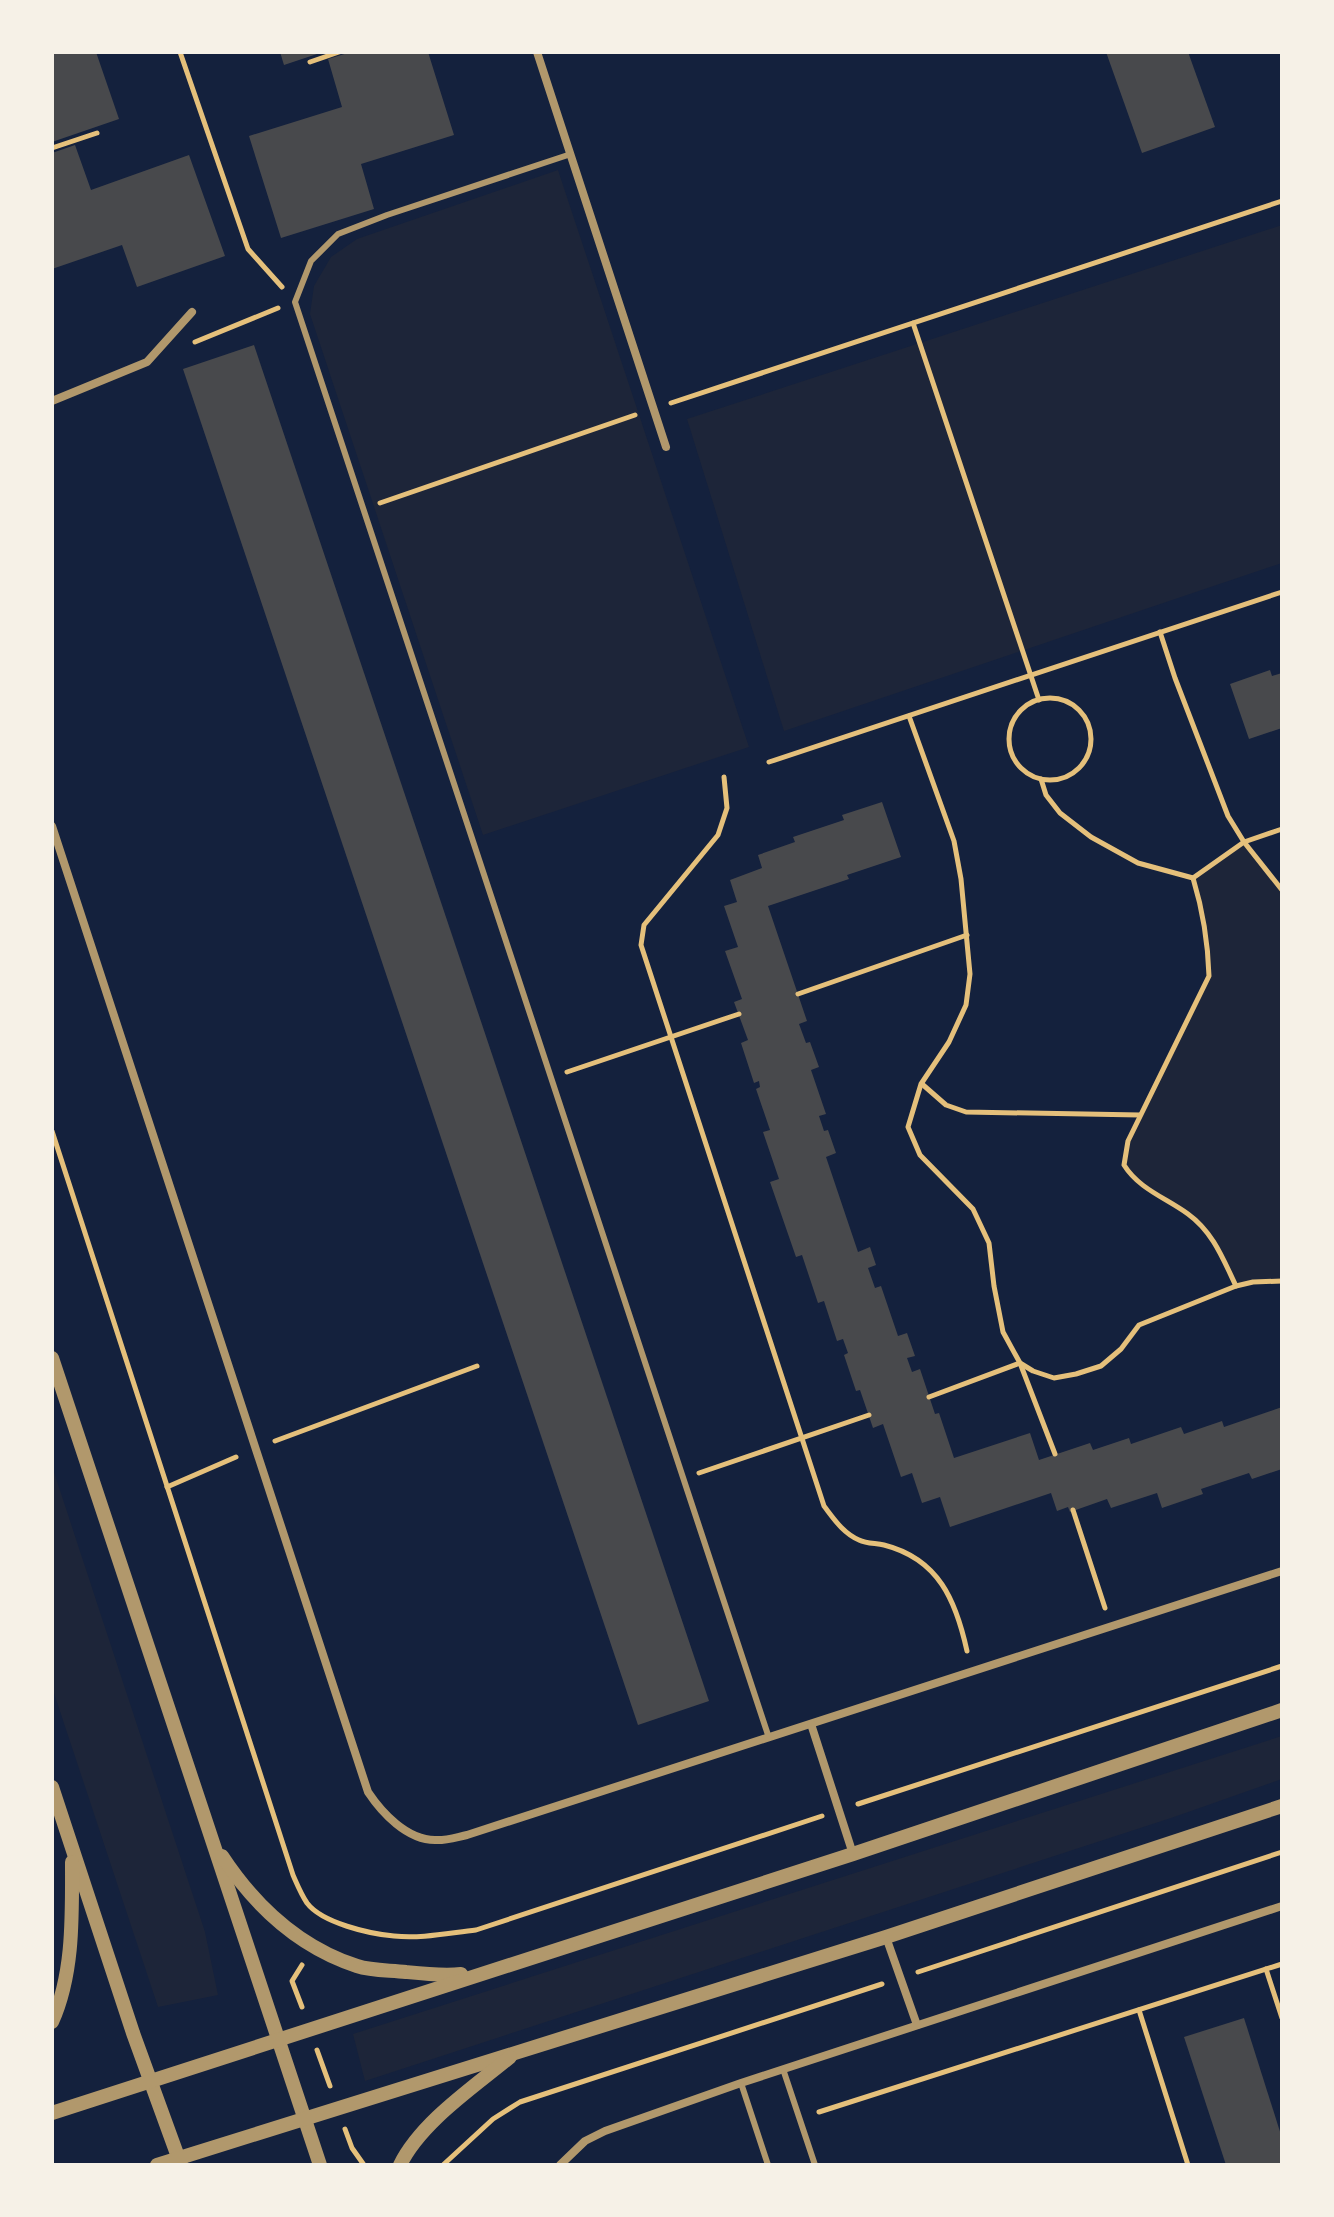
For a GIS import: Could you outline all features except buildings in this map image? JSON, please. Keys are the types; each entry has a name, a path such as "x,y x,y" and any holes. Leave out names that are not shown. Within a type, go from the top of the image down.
{"street":[{"path":"537,52 666,447"},
{"path":"52,401 147,362 192,312"},
{"path":"52,826 368,1792 377,1806 404,1830 433,1841 467,1835 1282,1571"},
{"path":"52,1358 320,2165"},
{"path":"52,2113 853,1854 1282,1710"},
{"path":"811,1724 853,1854"},
{"path":"52,1787 133,2033 180,2162"},
{"path":"157,2165 180,2162 305,2119 886,1937 1282,1806"},
{"path":"211,1841 241,1885 274,1919 312,1946 359,1967 446,1975 490,1971"},
{"path":"52,2022 68,1964 72,1917 72,1846"},
{"path":"560,2165 585,2141 605,2131 783,2069 1282,1906"},
{"path":"886,1937 917,2025"},
{"path":"400,2165 432,2122 516,2052"}],"lane":[{"path":"571,154 338,234 311,261 295,302 769,1738"},
{"path":"783,2069 815,2165"},
{"path":"741,2083 768,2165"}],"path":[{"path":"180,52 248,249 295,302 192,344"},
{"path":"310,62 339,52"},
{"path":"52,148 97,133"},
{"path":"364,509 654,409 1282,201"},
{"path":"913,323 1039,700"},
{"path":"769,762 1282,592"},
{"path":"1160,632 1228,816 1244,842 1282,890"},
{"path":"1056,699 1071,704 1084,715 1090,730 1090,747 1084,762 1073,773 1057,780 1041,779 1022,769 1015,760 1009,740 1014,719 1030,704 1056,699"},
{"path":"909,716 954,841 961,879 970,974 966,1005 949,1042 921,1084 908,1127 920,1155 973,1209 989,1243 1003,1332 1020,1363 1055,1454"},
{"path":"724,777 727,808 718,835 644,925 641,945 824,1506 841,1528 861,1541 885,1545 916,1559 946,1588 960,1618 971,1672"},
{"path":"1041,779 1046,795 1060,813 1091,837 1138,863 1193,878"},
{"path":"1193,878 1244,842 1282,829"},
{"path":"1193,878 1203,912 1209,976 1128,1141 1124,1165 1132,1177 1189,1214 1211,1235 1236,1286"},
{"path":"798,994 967,935"},
{"path":"551,1078 739,1014"},
{"path":"921,1084 946,1105 966,1112 1140,1115"},
{"path":"52,1131 293,1875 308,1904 328,1919 395,1937 476,1930 1282,1666"},
{"path":"1020,1363 1054,1378 1076,1374 1101,1366 1121,1349 1139,1325 1236,1286 1282,1281"},
{"path":"929,1397 1020,1363"},
{"path":"167,1487 256,1449 477,1366"},
{"path":"683,1479 869,1415"},
{"path":"1073,1510 1111,1626"},
{"path":"443,2165 493,2119 520,2102 1282,1852"},
{"path":"800,2119 1282,1964"},
{"path":"1266,1969 1282,2018"},
{"path":"1139,2010 1188,2165"}],"shaded area":[{"path":"558,170 749,747 483,835 310,314 314,286 331,257 357,239"},
{"path":"1282,225 1282,563 784,731 687,419"},
{"path":"1244,842 1282,890 1282,1281 1236,1286 1211,1235 1189,1214 1155,1194 1124,1165 1128,1141 1209,976 1208,950 1193,878"},
{"path":"52,1466 205,1932 218,1995 158,2007 52,1687"},
{"path":"1282,1736 1282,1779 365,2081 353,2034"}]}
